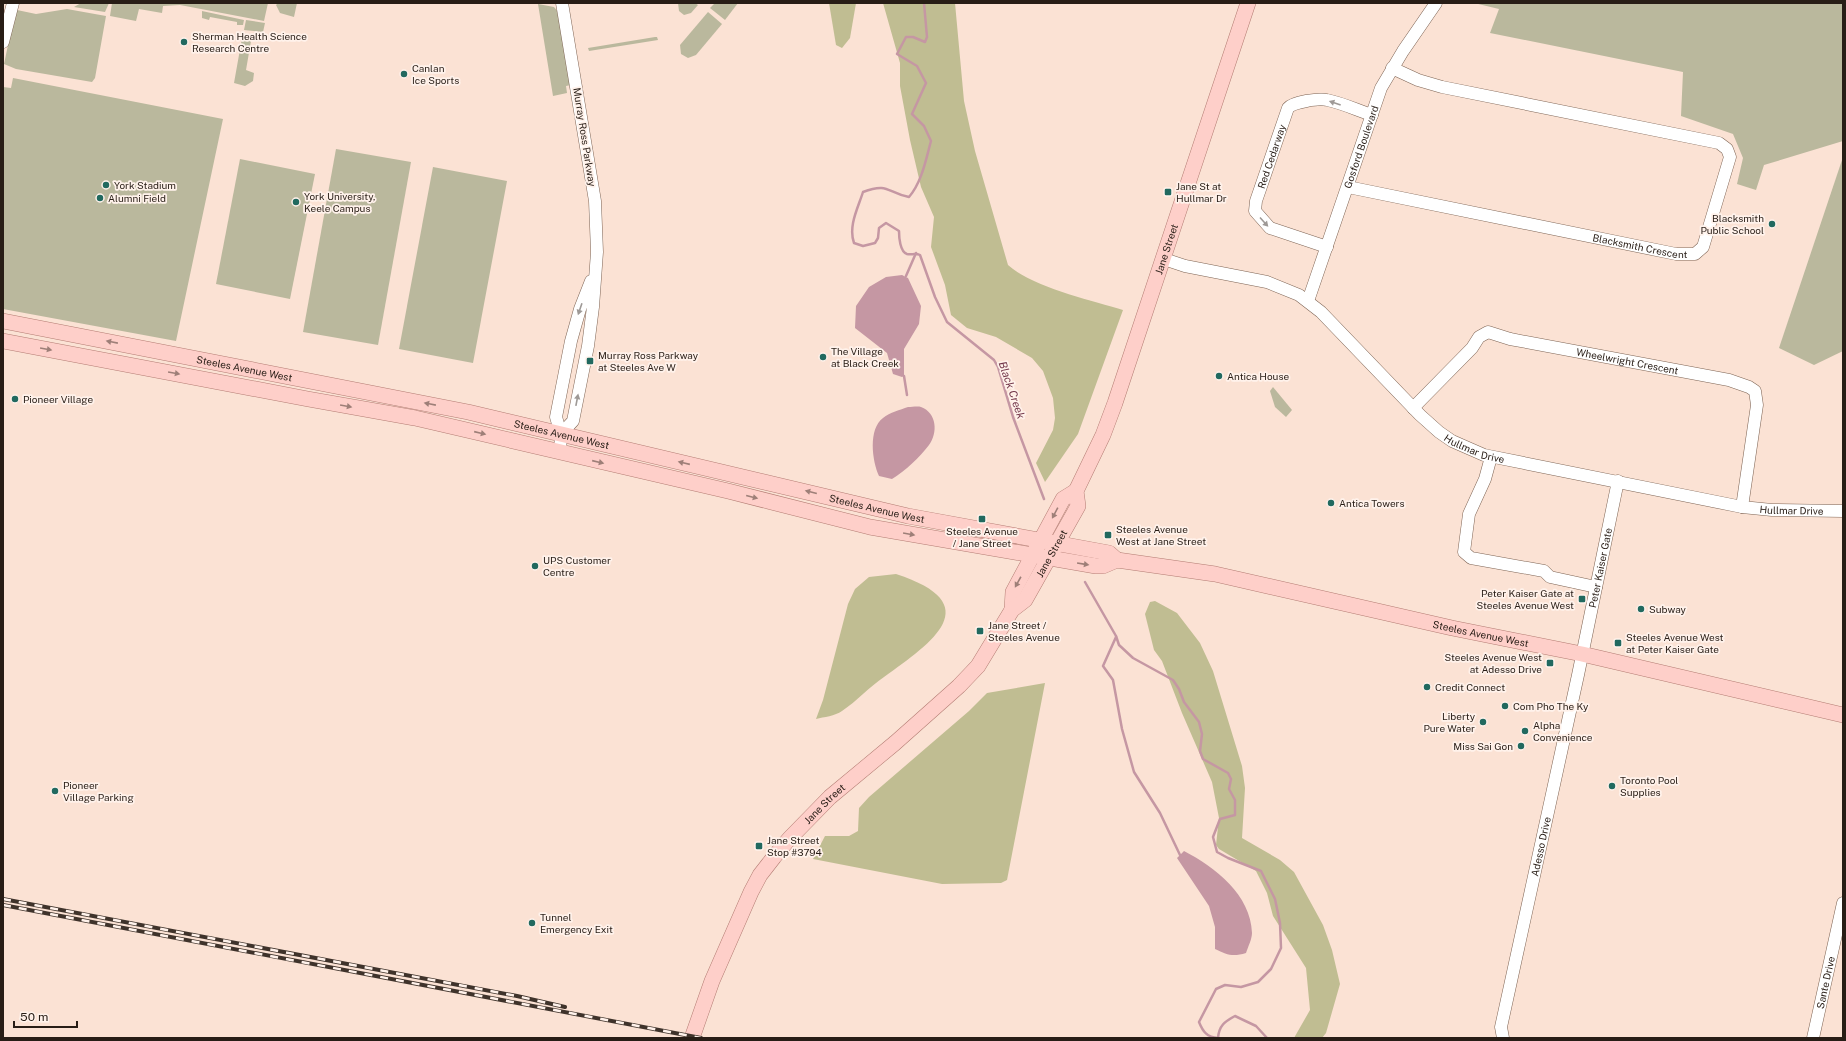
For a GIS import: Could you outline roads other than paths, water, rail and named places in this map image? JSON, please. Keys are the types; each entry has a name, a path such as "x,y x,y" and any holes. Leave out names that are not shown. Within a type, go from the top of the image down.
{"main road":[{"name":"Jane Street","path":"692,1038 712,981 760,875 789,838 830,797 895,743 978,666 1012,610 1025,600 1078,506 1076,491 1115,403 1248,3"},
{"name":"Steeles Avenue West","path":"3,321 468,412 732,473 908,516 1109,553 1116,560"},
{"name":"Steeles Avenue West","path":"3,341 415,418 728,491 870,527 1096,566 1104,566 1116,560 1215,574 1452,628 1582,654 1843,715"},
{"path":"728,491 732,473"},
{"name":"Jane Street","path":"1012,610 1013,592 1032,556 1063,499 1076,491"}],"street":[{"path":"3,42 13,3"},
{"name":"Murray Ross Parkway","path":"561,434 573,421 589,338 597,252 595,201 562,3"},
{"name":"Gosford Boulevard","path":"1308,302 1381,88 1392,68 1436,3"},
{"name":"Blacksmith Crescent","path":"1348,187 1676,254 1695,254 1703,247 1730,157 1727,149 1719,143 1442,87 1418,80 1392,68"},
{"name":"Red Cedarway","path":"1327,247 1270,228 1255,211 1256,201 1278,136 1288,108 1291,104 1297,102 1326,100 1372,115"},
{"name":"Hullmar Drive","path":"1164,259 1185,266 1266,282 1300,295 1321,312 1413,408 1439,432 1452,441 1491,456 1742,507 1772,510 1843,511"},
{"name":"Murray Ross Parkway","path":"560,452 561,434 556,417 571,341 580,309 594,273"},
{"name":"Wheelwright Crescent","path":"1413,408 1472,348 1479,337 1488,332 1510,339 1729,380 1749,387 1755,391 1757,405 1742,507"},
{"path":"1491,456 1485,479 1469,514 1464,552 1471,558 1544,571 1550,577 1596,586"},
{"name":"Peter Kaiser Gate","path":"1582,654 1618,481"},
{"name":"Adesso Drive","path":"1503,1038 1501,1027 1582,654"},
{"name":"Sante Drive","path":"1813,1038 1843,903"}],"waterway":[{"name":"Black Creek","path":"924,3 927,37 925,42 913,37 906,37 897,54 917,66 926,83 912,114 924,126 931,141 925,163 917,184 909,197 883,188 863,192 856,211 852,237 854,243 863,246 875,243 878,238 879,228 886,223 899,231 900,244 905,253 920,255 935,297 947,322 994,360 998,367 1013,417 1044,499"},
{"path":"906,276 916,253"},
{"path":"904,376 907,395"},
{"name":"Black Creek","path":"1085,582 1116,636 1119,645 1133,658 1173,680 1179,689 1184,702 1199,722 1202,734 1200,751 1203,759 1228,773 1231,779 1229,789 1235,800 1235,815 1220,819 1213,837 1217,852 1261,871 1275,899 1280,923 1281,948 1271,969 1258,982 1241,987 1225,985 1216,989 1199,1022 1202,1029 1206,1033 1218,1038 1223,1025 1235,1016 1256,1026 1267,1038"},
{"path":"1116,637 1103,666 1113,680 1122,729 1134,772 1160,813 1180,855"}],"railway":[{"path":"3,899 517,996 565,1007"},
{"path":"3,905 701,1038"}],"place":[{"name":"Sherman Health Science Research Centre","path":"184,42"},
{"name":"Canlan Ice Sports","path":"404,74"},
{"name":"York Stadium","path":"106,185"},
{"name":"Jane St at Hullmar Dr","path":"1168,192"},
{"name":"Alumni Field","path":"100,198"},
{"name":"York University, Keele Campus","path":"296,202"},
{"name":"Blacksmith Public School","path":"1772,224"},
{"name":"The Village at Black Creek","path":"823,357"},
{"name":"Murray Ross Parkway at Steeles Ave W","path":"590,361"},
{"name":"Antica House","path":"1219,376"},
{"name":"Pioneer Village","path":"15,399"},
{"name":"Antica Towers","path":"1331,503"},
{"name":"Steeles Avenue / Jane Street","path":"982,519"},
{"name":"Steeles Avenue West at Jane Street","path":"1108,535"},
{"name":"UPS Customer Centre","path":"535,566"},
{"name":"Peter Kaiser Gate at Steeles Avenue West","path":"1582,599"},
{"name":"Subway","path":"1641,609"},
{"name":"Jane Street / Steeles Avenue","path":"980,631"},
{"name":"Steeles Avenue West at Peter Kaiser Gate","path":"1618,643"},
{"name":"Steeles Avenue West at Adesso Drive","path":"1550,663"},
{"name":"Credit Connect","path":"1427,687"},
{"name":"Com Pho The Ky","path":"1505,706"},
{"name":"Liberty Pure Water","path":"1483,722"},
{"name":"Alpha Convenience","path":"1525,731"},
{"name":"Miss Sai Gon","path":"1521,746"},
{"name":"Toronto Pool Supplies","path":"1612,786"},
{"name":"Pioneer Village Parking","path":"55,791"},
{"name":"Jane Street Stop #3794","path":"759,846"},
{"name":"Tunnel Emergency Exit","path":"532,923"}]}
